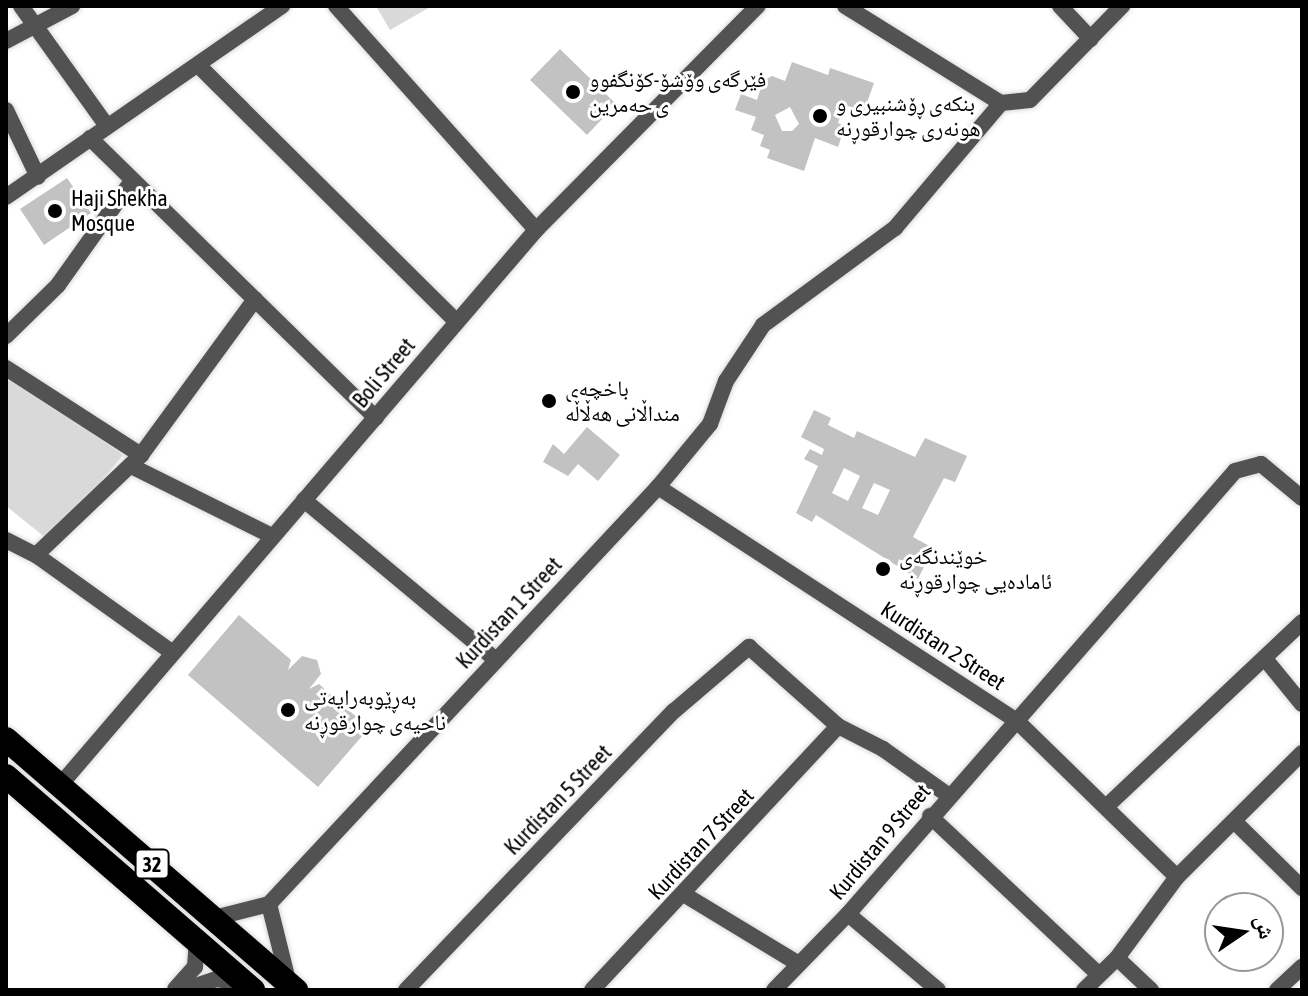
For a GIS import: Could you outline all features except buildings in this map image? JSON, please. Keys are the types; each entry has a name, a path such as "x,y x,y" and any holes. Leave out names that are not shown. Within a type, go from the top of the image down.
{"highway":[{"name":"32","path":"6,739 293,987"},
{"name":"32","path":"6,776 250,987"},
{"path":"32,797 55,780"}],"street":[{"path":"21,6 107,126"},
{"path":"6,41 72,6"},
{"path":"6,197 282,6"},
{"path":"336,6 536,230"},
{"name":"Boli Street","path":"55,780 376,418 536,230 758,6"},
{"path":"845,6 1001,103 1030,100 1122,6"},
{"path":"1060,6 1091,39"},
{"path":"199,66 457,322"},
{"name":"Kurdistan 1 Street","path":"269,904 658,487 710,424 726,381 763,325 895,228 1001,103"},
{"path":"6,110 38,177"},
{"path":"90,138 376,418"},
{"path":"6,336 58,285 132,181"},
{"path":"36,555 136,461 255,299"},
{"path":"6,368 136,461 272,536"},
{"name":"Kurdistan 9 Street","path":"774,990 848,914 948,795 1017,721 1235,471 1261,464 1302,498"},
{"name":"Kurdistan 2 Street","path":"658,487 1017,721 1108,805 1177,877"},
{"path":"304,500 496,660"},
{"path":"6,540 36,555 170,651"},
{"path":"1108,805 1266,660 1302,622"},
{"name":"Kurdistan 5 Street","path":"406,990 674,711 749,647 838,726"},
{"path":"1266,660 1302,704"},
{"path":"838,726 883,749 948,795"},
{"name":"Kurdistan 7 Street","path":"592,990 685,895 838,726"},
{"path":"1084,990 1117,958 1177,877 1236,823 1302,753"},
{"path":"930,816 1098,974"},
{"path":"1236,823 1302,888"},
{"path":"685,895 799,964"},
{"path":"214,918 269,904 293,987"},
{"path":"848,914 938,990"},
{"path":"174,990 195,967 197,940"},
{"path":"1117,958 1151,990"},
{"path":"1277,990 1302,967"},
{"path":"183,990 216,979 250,987"}],"shaded area":[{"path":"376,6 432,6 390,30"},
{"path":"16,371 123,455 51,542 6,506 6,384"}],"place":[{"name":"فێرگەی وۆشۆ-کۆنگفوو ی حەمرین","path":"573,92"},
{"name":"بنکەی ڕۆشنبیری و هونەری چوارقوڕنە","path":"820,116"},
{"name":"Haji Shekha Mosque","path":"55,211"},
{"name":"باخچەی منداڵانی هەڵاڵە","path":"549,401"},
{"name":"خوێندنگەی ئامادەیی چوارقوڕنە","path":"883,569"},
{"name":"بەڕێوبەرایەتی ناحیەی چوارقوڕنە","path":"288,710"}]}
